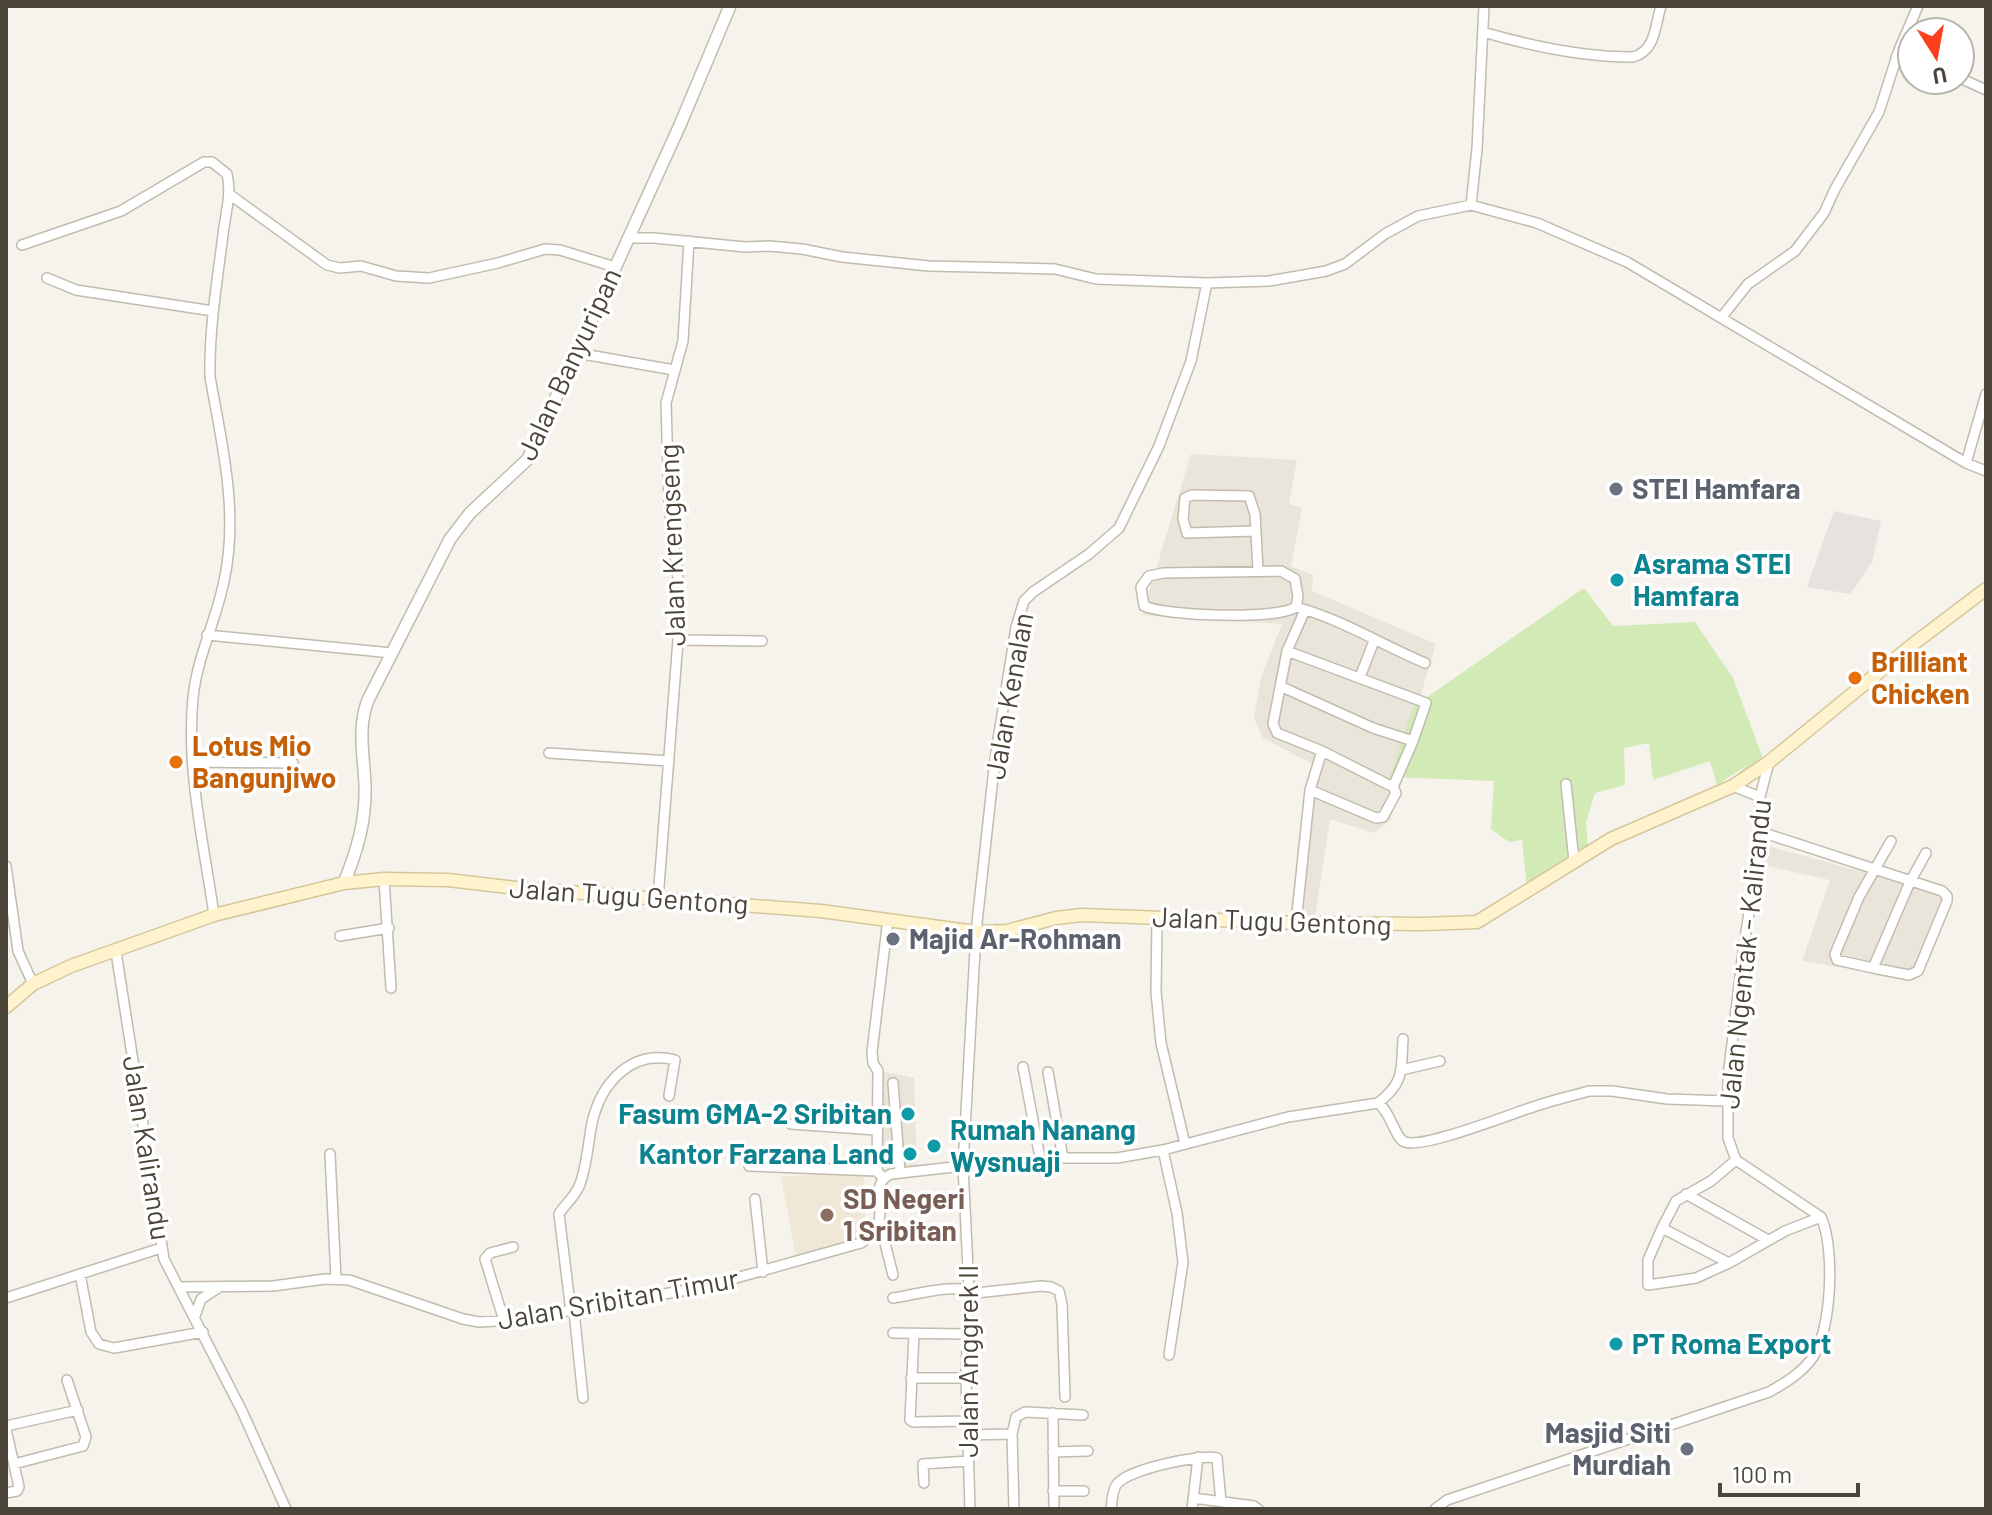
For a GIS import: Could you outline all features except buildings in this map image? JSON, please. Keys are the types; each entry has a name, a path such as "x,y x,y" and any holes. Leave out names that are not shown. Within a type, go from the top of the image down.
{"main road":[{"name":"Jalan Tugu Gentong","path":"6,1007 33,984 71,966 214,915 344,883 384,879 448,880 821,911 976,932 1007,931 1056,918 1082,915 1296,923 1477,922 1611,839 1733,786 1769,762 1986,589"}],"street":[{"name":"Jalan Banyuripan","path":"344,883 358,848 363,824 362,715 450,539 470,513 528,459 680,125 730,6"},
{"path":"1471,205 1484,6"},
{"path":"1483,32 1520,43 1633,57 1650,47 1661,6"},
{"path":"1721,318 1748,284 1795,251 1824,213 1879,112 1896,57"},
{"path":"22,245 121,211 204,162 212,162 223,168 229,182 213,311 210,377 225,457 230,506 225,580 198,663 193,700 193,762 214,915"},
{"path":"229,194 327,265 340,268 361,266 396,276 429,278 545,249 560,250 615,267"},
{"path":"628,238 802,249 842,257 929,266 1055,269 1096,279 1207,283 1269,281 1326,271 1356,259 1385,234 1418,216 1471,205 1537,223 1627,262 1966,463 1986,471"},
{"name":"Jalan Krengseng","path":"658,899 678,640 678,578 669,504 666,403 683,341 689,241"},
{"path":"47,278 76,290 213,311"},
{"name":"Jalan Kenalan","path":"963,1166 976,932 998,735 1020,611 1033,592 1089,554 1119,528 1159,446 1191,361 1207,283"},
{"path":"577,353 674,370"},
{"path":"1966,463 1986,394"},
{"path":"1256,531 1187,533 1183,519 1185,498 1192,495 1249,496 1253,505 1256,531 1258,570"},
{"path":"1310,790 1381,818 1396,793 1393,787 1275,731 1273,724 1287,651 1300,608 1295,579 1281,571 1258,570 1163,573 1149,576 1143,582 1142,601 1146,607 1156,611 1206,615 1272,614 1300,608 1339,622 1425,663"},
{"path":"207,635 392,653"},
{"path":"678,640 762,641"},
{"path":"1360,677 1374,641"},
{"path":"1287,651 1424,701 1426,707 1393,787"},
{"path":"1282,687 1373,728 1413,741"},
{"path":"1296,923 1310,790 1322,751"},
{"path":"549,753 669,761"},
{"path":"193,762 293,763"},
{"name":"Jalan Ngentak - Kalirandu","path":"1736,1160 1728,1138 1727,1101 1743,952 1761,832 1760,797 1769,762"},
{"path":"1566,784 1574,861"},
{"path":"1733,786 1760,797"},
{"path":"1761,832 1874,871 1942,891 1947,901 1914,974 1837,960 1835,954 1859,897 1874,871 1891,841"},
{"path":"1873,968 1926,853"},
{"path":"6,866 18,951 33,984"},
{"path":"384,879 391,988"},
{"path":"888,919 872,1052 878,1071 876,1130 880,1223 893,1275"},
{"path":"1157,919 1156,992 1161,1043 1185,1144"},
{"path":"340,936 389,928"},
{"name":"Jalan Kalirandu","path":"116,952 161,1248 286,1509"},
{"path":"749,1166 880,1175 963,1166 1041,1163 1063,1158 1117,1158 1163,1150 1288,1117 1378,1103 1393,1092 1399,1082 1403,1039"},
{"path":"583,1398 559,1214 581,1181 597,1109 615,1075 649,1058 675,1060 669,1096"},
{"path":"1401,1070 1440,1061"},
{"path":"1023,1067 1041,1163"},
{"path":"1048,1072 1063,1158"},
{"path":"893,1083 900,1172"},
{"path":"1378,1103 1389,1113 1399,1138 1411,1143 1442,1137 1589,1091 1727,1101"},
{"path":"876,1107 895,1107"},
{"path":"791,1124 876,1130"},
{"path":"1163,1150 1177,1213 1183,1262 1169,1355"},
{"path":"330,1154 336,1279"},
{"path":"1435,1509 1447,1500 1769,1392 1793,1377 1815,1355 1830,1291 1828,1232 1821,1217 1736,1160 1711,1181 1676,1201 1648,1260 1648,1285 1696,1278 1768,1240 1821,1217"},
{"name":"Jalan Anggrek II","path":"963,1166 969,1290 966,1378 970,1509"},
{"path":"1686,1194 1768,1240"},
{"path":"755,1199 763,1272"},
{"name":"Jalan Sribitan Timur","path":"179,1287 273,1286 336,1279 364,1283 479,1322 504,1321 572,1312 704,1287 763,1272 861,1243 870,1238 880,1223"},
{"path":"1662,1228 1729,1263"},
{"path":"504,1321 485,1259 490,1253 513,1247"},
{"path":"6,1298 161,1248"},
{"path":"80,1274 91,1332 99,1344 114,1348 203,1332"},
{"path":"893,1298 949,1290 976,1293 1041,1286 1059,1291 1065,1397"},
{"path":"195,1316 201,1299 221,1287"},
{"path":"893,1333 966,1334"},
{"path":"914,1334 910,1420 967,1421"},
{"path":"911,1378 966,1378"},
{"path":"11,1457 83,1446 86,1437 67,1380"},
{"path":"6,1493 17,1491 19,1487 6,1427 78,1410"},
{"path":"1014,1509 1012,1434 1016,1417 1021,1413 1083,1415"},
{"path":"1053,1413 1054,1509"},
{"path":"967,1435 1012,1434"},
{"path":"1053,1452 1088,1451"},
{"path":"1192,1509 1198,1457"},
{"path":"1111,1509 1120,1481 1150,1469 1198,1457 1217,1458 1226,1505"},
{"path":"924,1483 923,1464 968,1461"},
{"path":"1053,1491 1084,1491"},
{"path":"1193,1498 1258,1509"}],"shaded area":[{"path":"1191,454 1297,460 1289,504 1302,508 1291,566 1313,575 1312,591 1436,644 1400,764 1398,791 1390,820 1374,833 1330,819 1314,924 1289,922 1306,796 1314,765 1263,738 1254,718 1261,677 1282,624 1142,615"},
{"path":"1834,511 1881,521 1872,562 1850,594 1807,587"},
{"path":"1761,844 1950,896 1915,980 1802,961 1830,880 1758,864"},
{"path":"881,1071 914,1078 917,1165 881,1169"},
{"name":"SD Negeri 1 Sribitan","path":"864,1175 866,1229 859,1239 796,1256 781,1177"}],"green space":[{"path":"1584,588 1613,626 1695,622 1733,678 1764,761 1727,784 1747,765 1717,785 1710,761 1653,780 1649,743 1624,748 1625,785 1595,793 1586,822 1588,850 1527,888 1522,840 1509,842 1491,829 1494,781 1390,777 1413,707"}],"place":[{"name":"STEI Hamfara","path":"1616,489"},
{"name":"Asrama STEI Hamfara","path":"1617,580"},
{"name":"Brilliant Chicken","path":"1855,678"},
{"name":"Lotus Mio Bangunjiwo","path":"176,762"},
{"name":"Majid Ar-Rohman","path":"893,939"},
{"name":"Fasum GMA-2 Sribitan","path":"908,1114"},
{"name":"Rumah Nanang Wysnuaji","path":"934,1146"},
{"name":"Kantor Farzana Land","path":"910,1154"},
{"name":"SD Negeri 1 Sribitan","path":"827,1215"},
{"name":"PT Roma Export","path":"1616,1344"},
{"name":"Masjid Siti Murdiah","path":"1687,1449"}]}
